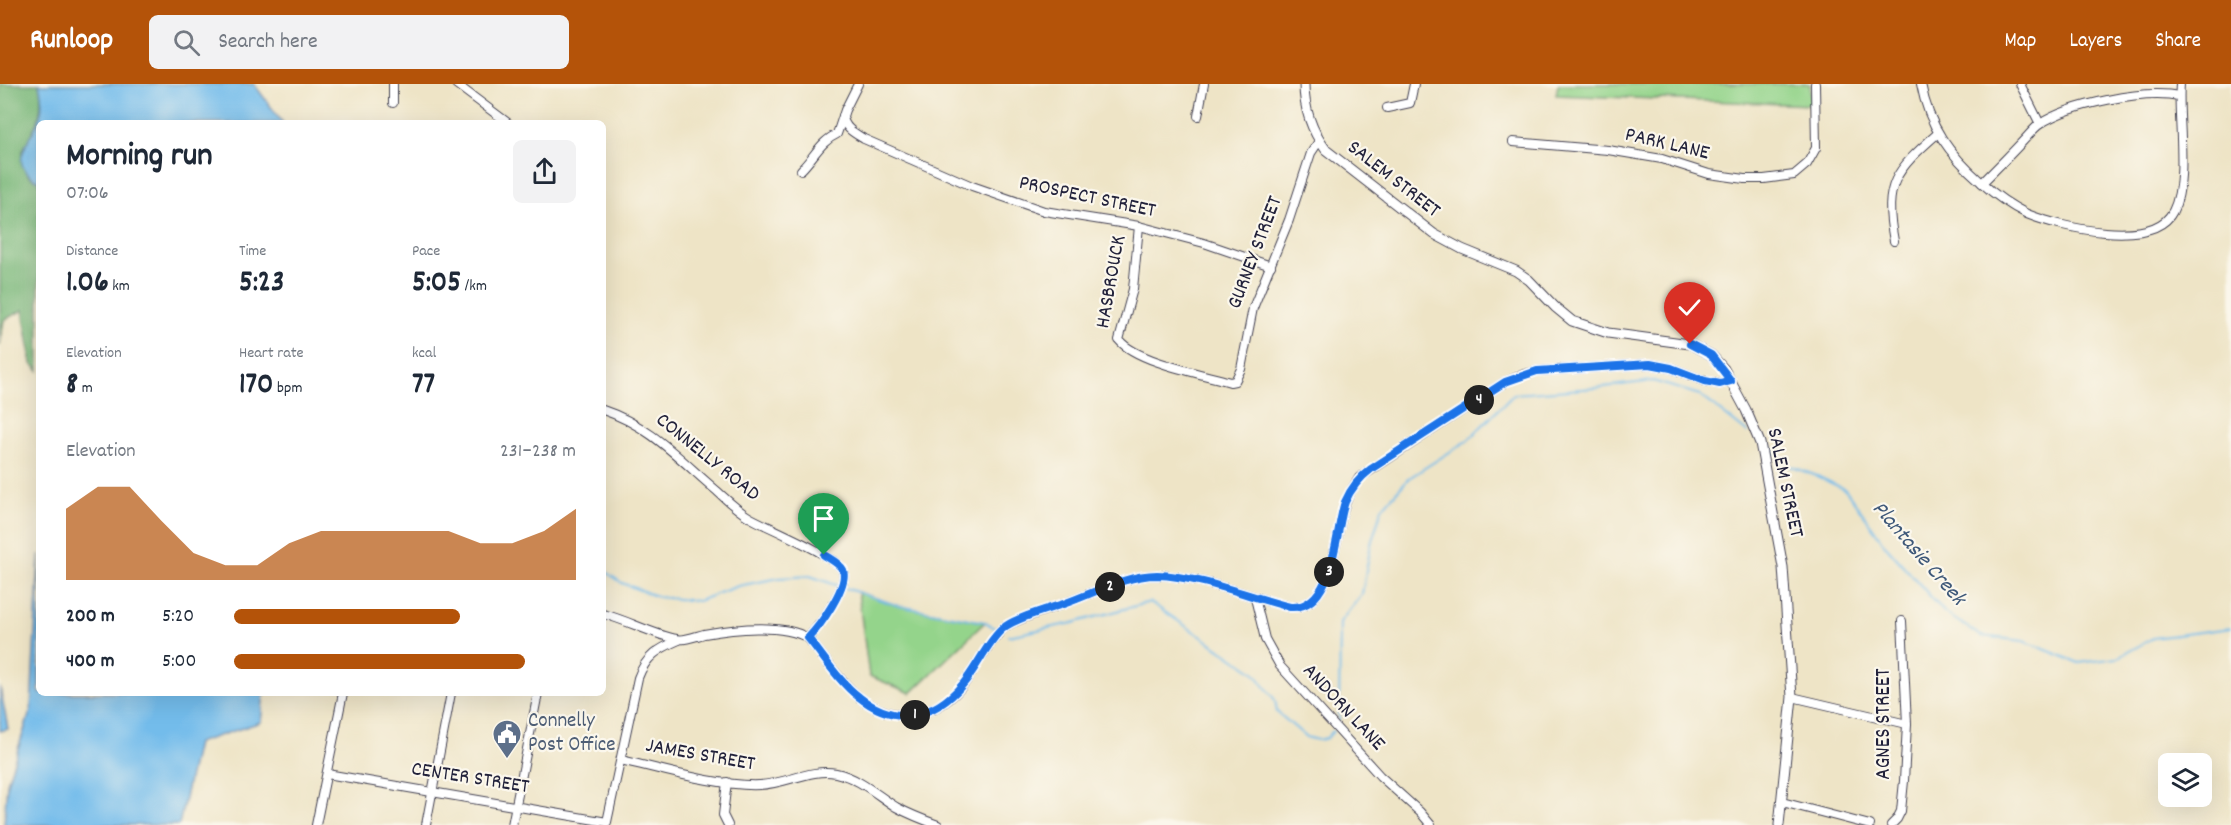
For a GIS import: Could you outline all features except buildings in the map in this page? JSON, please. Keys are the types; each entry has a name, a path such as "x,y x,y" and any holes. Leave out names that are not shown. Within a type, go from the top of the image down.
{"street":[{"path":"393,84 393,103"},
{"path":"456,84 504,120"},
{"path":"801,170 814,158 825,139 837,134 858,84"},
{"path":"1198,116 1204,84"},
{"name":"SALEM STREET","path":"1304,84 1304,98 1309,119 1319,141 1334,157 1434,234 1453,245 1516,271 1572,321 1608,333 1690,344 1711,355 1731,381 1760,443 1783,567 1792,697 1779,825"},
{"path":"1387,108 1410,103 1414,84"},
{"name":"PARK LANE","path":"1513,142 1608,150 1662,159 1709,174 1745,179 1794,175 1807,164 1816,148 1815,84"},
{"path":"1922,84 1925,102 1937,134 1982,183 2009,204 2028,214 2076,227 2124,233 2144,231 2161,224 2174,210 2180,185 2180,84"},
{"path":"2020,84 2040,124"},
{"path":"1982,183 2040,124 2104,100 2148,95 2179,96"},
{"name":"PROSPECT STREET","path":"843,116 850,131 972,186 1044,211 1139,226 1204,243 1270,266"},
{"path":"1894,241 1889,204 1895,181 1909,158 1937,134"},
{"name":"GURNEY STREET","path":"1235,381 1241,369 1253,308 1311,153 1319,141"},
{"name":"HASBROUCK","path":"1139,226 1133,289 1119,337 1122,343 1130,350 1158,362 1230,382 1235,381"},
{"path":"621,760 643,664 665,646 679,640 727,630 749,629 781,630 803,635 858,697 876,708 909,716 934,709 948,700 964,683 1008,624 1119,583 1157,575 1192,580 1255,598 1298,607 1311,600 1326,579 1332,563 1346,501 1359,478 1505,382 1537,371 1640,364 1671,368 1705,381 1720,384 1731,381"},
{"name":"CONNELLY ROAD","path":"606,411 644,428 743,514 831,560 843,571 844,579 826,616 808,638"},
{"name":"ANDORN LANE","path":"1255,598 1266,639 1281,666 1380,776 1431,825"},
{"path":"606,615 679,640"},
{"name":"AGNES STREET","path":"1891,825 1898,819 1901,811 1907,724 1902,621"},
{"path":"316,825 342,696"},
{"path":"426,825 450,696"},
{"path":"512,825 536,696"},
{"path":"1792,697 1907,724"},
{"name":"JAMES STREET","path":"621,760 727,782 767,784 812,773 833,772 852,779 898,808 938,825"},
{"name":"CENTER STREET","path":"327,774 607,822 621,760"},
{"path":"727,782 723,815 728,825"},
{"path":"1782,802 1870,825"}],"green space":[{"path":"0,84 39,84 41,104 38,120 22,152 28,175 36,179 36,368 32,364 23,310 4,320 0,345"},
{"path":"1558,84 1810,84 1811,105 1556,95"},
{"path":"858,592 899,606 985,622 911,693 869,676"}],"water":[{"path":"39,84 254,84 281,120 39,120 42,102"},
{"path":"36,126 36,179 28,174 23,166 24,149"},
{"path":"36,612 36,696 264,696 261,722 197,743 179,825 4,825 7,783 31,709"},
{"path":"0,687 8,729 0,731"}],"waterway":[{"name":"Plantasie Creek","path":"1339,720 1340,622 1362,594 1371,544 1382,508 1409,478 1467,441 1514,394 1653,381 1700,395 1747,432"},
{"name":"Plantasie Creek","path":"1770,446 1787,465 1846,490 1885,545 1945,613 1981,636 2024,641 2079,663 2117,658 2153,638 2231,628"},
{"name":"Plantasie Creek","path":"606,572 622,583 658,597 698,601 738,586 779,578 810,576 839,586"},
{"name":"Plantasie Creek","path":"845,588 899,606 985,622 995,628"},
{"name":"Plantasie Creek","path":"1008,636 1073,623 1150,602 1254,672 1275,700 1277,712 1306,737 1318,740 1327,738 1333,731"}],"place":[{"name":"Connelly Post Office","path":"507,760"}],"route":[{"path":"824,555 838,565 843,571 844,579 826,616 808,638 858,697 889,713 909,716 926,712 948,700 964,683 980,658 1008,624 1119,583 1157,575 1192,580 1290,607 1303,605 1317,594 1326,579 1332,563 1346,501 1359,478 1371,469 1505,382 1524,374 1537,371 1650,364 1671,368 1705,381 1720,384 1731,381 1711,355 1690,344"}]}
